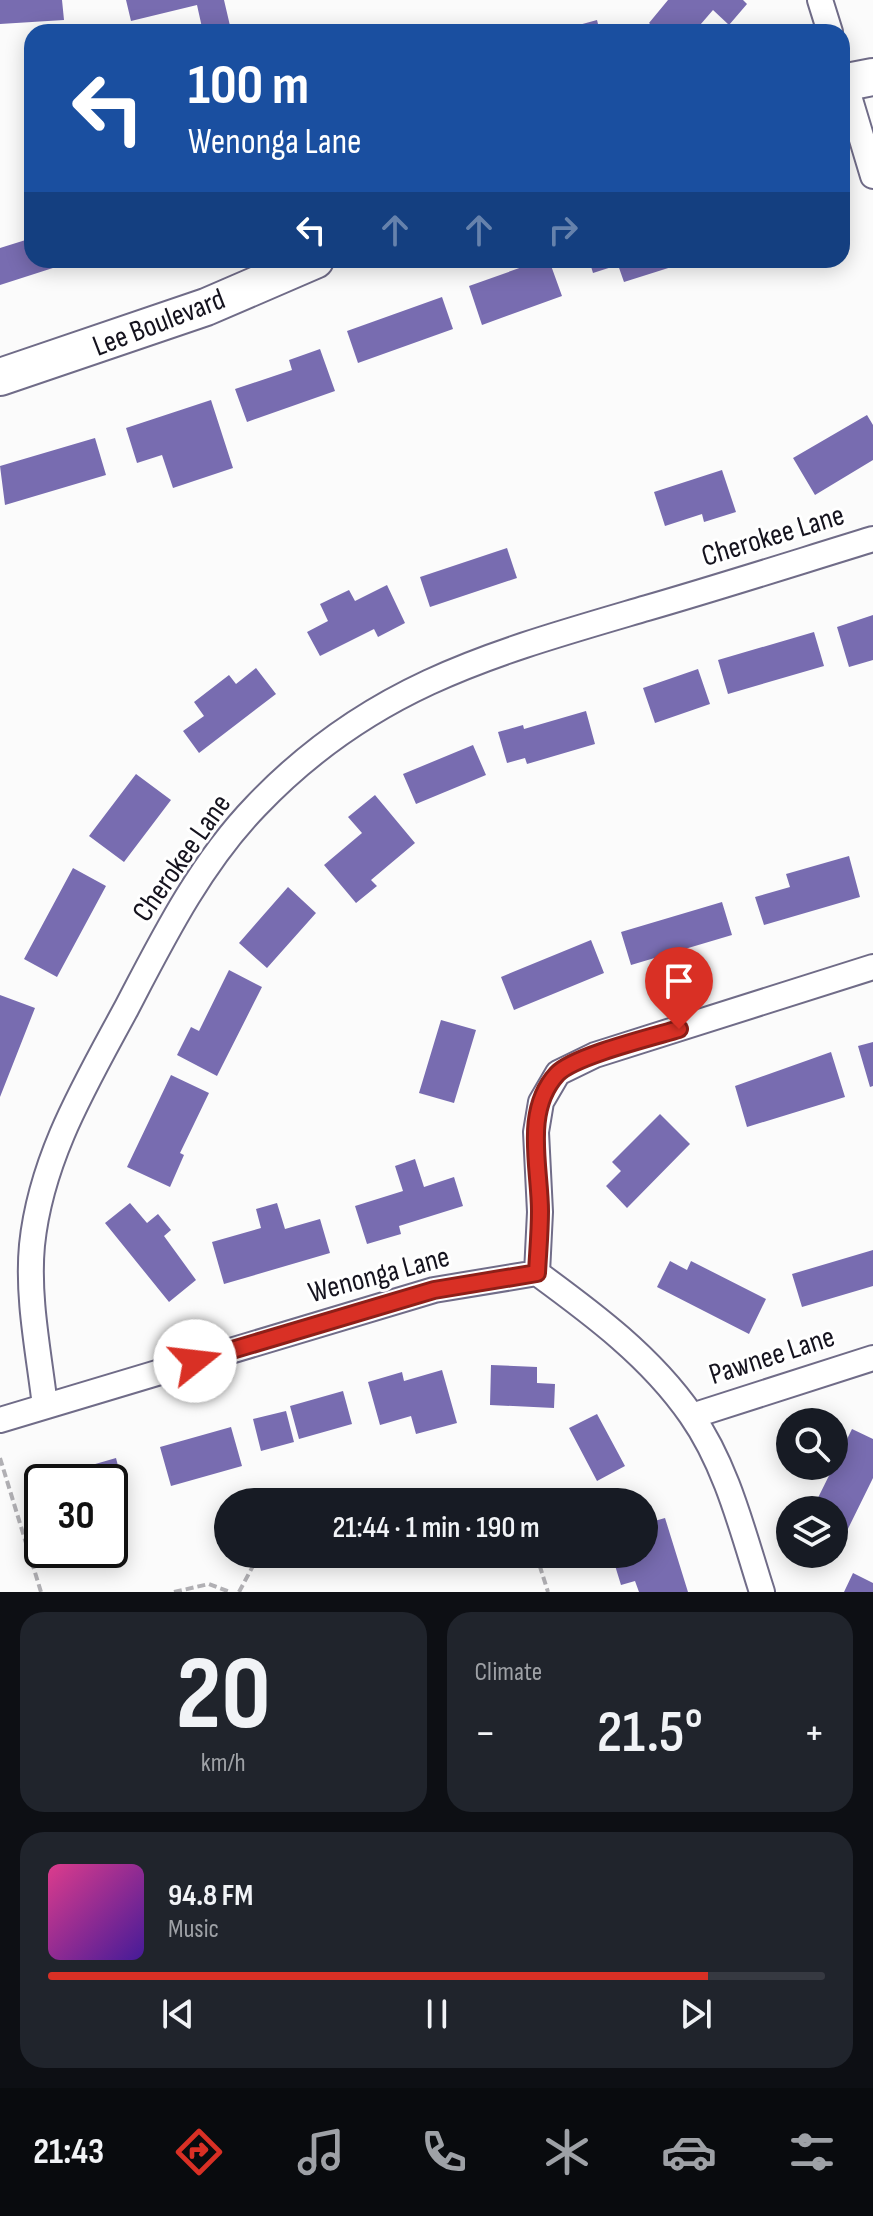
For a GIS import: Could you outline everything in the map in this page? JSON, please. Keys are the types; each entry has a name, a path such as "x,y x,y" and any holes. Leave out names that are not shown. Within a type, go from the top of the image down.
{"street":[{"path":"820,0 828,24"},
{"path":"850,79 873,176"},
{"name":"Lee Boulevard","path":"0,377 206,307 296,268"},
{"name":"Cherokee Lane","path":"45,1406 32,1301 32,1248 39,1201 54,1148 171,924 214,858 255,806 333,737 430,679 552,636 873,539"},
{"path":"762,1592 731,1496 692,1416 647,1362 584,1307 537,1273 540,1212 536,1132 541,1102 558,1073 595,1055 873,967"},
{"name":"Wenonga Lane","path":"0,1420 434,1290 537,1273"},
{"name":"Pawnee Lane","path":"692,1416 873,1358"}],"path":[{"path":"0,1458 41,1592"},
{"path":"239,1592 252,1568"},
{"path":"540,1568 548,1592"},
{"path":"174,1592 209,1584 230,1592"}],"building":[{"path":"0,0 62,0 64,20 0,24"},
{"path":"126,0 224,0 230,24 201,24 197,5 131,21"},
{"path":"668,0 743,0 747,4 730,24 713,10 701,24 649,23"},
{"path":"24,240 24,268 53,268 0,285 0,248"},
{"path":"520,268 552,268 562,296 482,325 469,286"},
{"path":"591,268 609,268 593,273"},
{"path":"619,268 668,268 624,282"},
{"path":"442,297 453,329 358,363 347,331"},
{"path":"320,349 335,391 247,422 235,389 292,370 289,360"},
{"path":"211,400 233,468 173,488 162,455 137,463 126,428"},
{"path":"867,415 873,425 873,460 815,495 793,458"},
{"path":"95,438 106,475 5,505 0,466"},
{"path":"722,470 736,512 704,522 702,514 665,526 654,492"},
{"path":"507,548 517,578 430,607 420,577"},
{"path":"387,585 405,623 378,637 374,629 320,656 307,632 328,621 320,604 349,590 355,601"},
{"path":"873,615 873,660 849,667 837,627"},
{"path":"814,632 824,666 728,694 718,660"},
{"path":"256,668 276,694 199,753 183,731 204,716 194,702 229,675 236,684"},
{"path":"698,669 710,704 655,723 643,688"},
{"path":"586,711 595,744 527,764 525,758 507,763 498,732 523,725 524,729"},
{"path":"473,745 486,775 416,804 403,774"},
{"path":"136,774 171,800 124,862 89,836"},
{"path":"375,795 415,843 371,880 377,886 356,903 324,865 362,833 348,817"},
{"path":"849,856 860,897 764,925 755,897 790,887 786,874"},
{"path":"73,868 106,886 57,977 24,959"},
{"path":"288,887 316,913 267,968 239,943"},
{"path":"722,902 732,935 631,965 621,932"},
{"path":"591,940 604,973 514,1010 501,977"},
{"path":"229,970 262,987 217,1076 177,1055 191,1027 199,1031"},
{"path":"0,995 35,1008 0,1097"},
{"path":"441,1020 476,1030 454,1103 419,1093"},
{"path":"873,1042 873,1086 870,1087 858,1046"},
{"path":"831,1052 845,1097 747,1127 735,1086"},
{"path":"171,1075 209,1093 180,1153 184,1155 170,1187 127,1167"},
{"path":"660,1114 690,1144 627,1208 606,1186 621,1171 612,1162"},
{"path":"415,1159 424,1187 454,1177 463,1206 399,1226 401,1234 367,1244 355,1206 403,1191 395,1166"},
{"path":"130,1203 147,1223 158,1214 171,1230 164,1236 196,1280 169,1302 105,1223"},
{"path":"277,1203 285,1229 320,1219 330,1253 224,1284 212,1242 261,1228 256,1209"},
{"path":"873,1250 873,1286 802,1307 792,1274"},
{"path":"670,1261 687,1270 691,1261 766,1299 749,1334 657,1287"},
{"path":"491,1365 537,1367 537,1383 555,1384 554,1408 490,1405"},
{"path":"442,1370 457,1423 416,1434 411,1416 380,1425 368,1382 402,1372 404,1381"},
{"path":"343,1391 352,1424 299,1439 290,1406"},
{"path":"286,1411 294,1442 261,1451 253,1419"},
{"path":"597,1414 625,1466 597,1481 569,1428"},
{"path":"231,1427 242,1466 171,1486 160,1447"},
{"path":"852,1429 873,1439 873,1478 848,1529 848,1496 819,1496 827,1480 848,1480 848,1437"},
{"path":"116,1458 118,1464 95,1464"},
{"path":"665,1518 688,1592 639,1592 635,1581 621,1585 616,1568 658,1568 658,1520"},
{"path":"853,1573 873,1583 873,1592 844,1592"}],"route":[{"path":"195,1361 434,1290 537,1273 540,1212 536,1132 541,1102 558,1073 595,1055 679,1029"}]}
